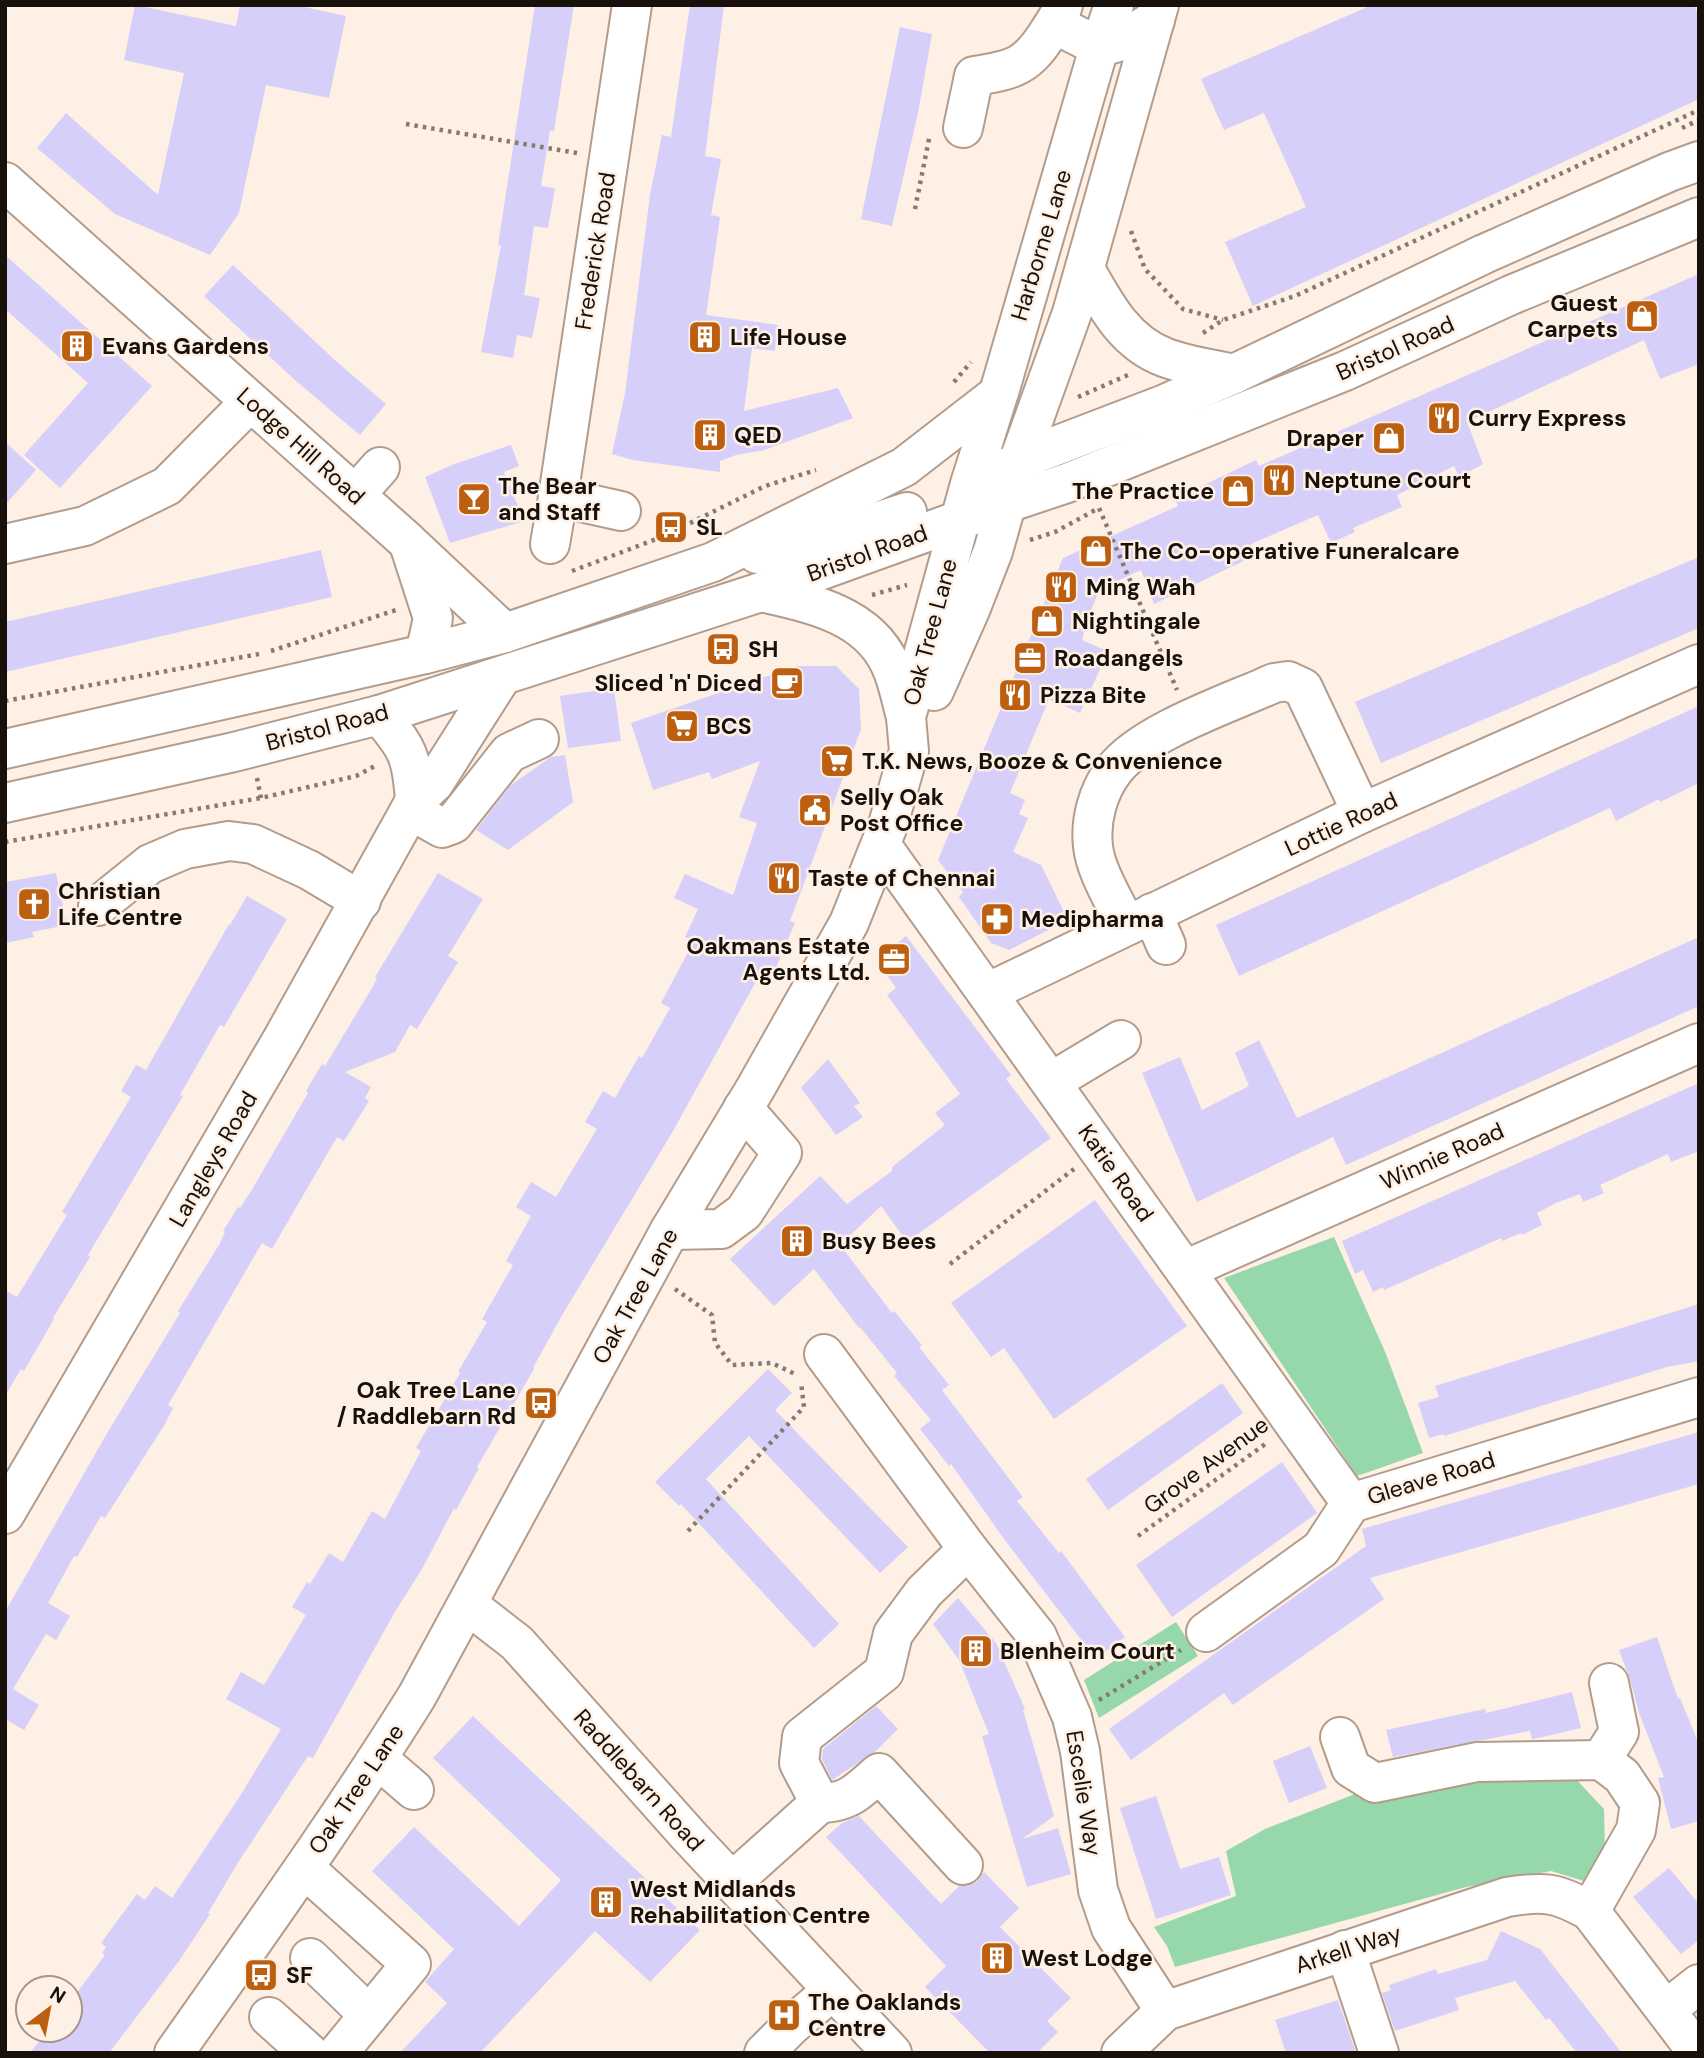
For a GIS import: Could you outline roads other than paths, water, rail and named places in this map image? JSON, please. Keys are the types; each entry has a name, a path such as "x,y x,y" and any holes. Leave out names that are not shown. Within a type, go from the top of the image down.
{"main road":[{"name":"Frederick Road","path":"556,560 558,497 632,5"},
{"name":"Harborne Lane","path":"966,501 1114,5"},
{"name":"Harborne Lane","path":"907,734 970,610 993,551 1018,463 1064,339 1157,13"},
{"path":"963,128 974,76 1004,72 1026,61 1042,43 1058,14 1100,47 1119,42 1157,13"},
{"name":"Bristol Road","path":"5,803 234,752 379,715 761,592 966,501 1018,463 1037,453 1153,409 1234,374 1484,254 1699,161"},
{"name":"Lodge Hill Road","path":"11,198 250,402 408,542 505,633"},
{"name":"Bristol Road","path":"966,501 1007,503 1068,484 1345,371 1511,295 1699,217"},
{"path":"1085,269 1122,328 1142,345 1164,357 1234,374"},
{"path":"713,562 904,467 997,395"},
{"path":"5,544 85,526 167,486 250,402"},
{"path":"355,495 380,467"},
{"path":"558,497 621,511"},
{"path":"713,562 810,544 919,508 966,501"},
{"name":"Oak Tree Lane","path":"185,2048 378,1759 417,1696 670,1230 836,948 881,845 966,501"},
{"path":"408,542 433,618 425,654"},
{"name":"Bristol Road","path":"5,749 425,654 505,633 713,562"},
{"path":"761,592 820,606 866,632 876,641 890,664 907,734"},
{"name":"Lottie Road","path":"987,993 1148,928 1362,813 1699,664"},
{"name":"Langleys Road","path":"5,1514 284,1038 412,806 434,783 502,676"},
{"path":"1148,928 1094,851 1092,828 1095,808 1114,770 1131,753 1165,732 1274,683 1288,681 1303,688 1362,813"},
{"path":"379,715 407,749 413,768 412,806 442,828 453,824 509,753 539,739"},
{"path":"98,906 150,864 185,849 229,841 253,844 309,870 360,901"},
{"name":"Katie Road","path":"881,845 1351,1503"},
{"path":"1051,1082 1121,1040"},
{"name":"Winnie Road","path":"1185,1270 1699,1043"},
{"path":"670,1230 721,1228 744,1212 782,1153 743,1108"},
{"name":"Escelie Way","path":"824,1354 968,1549 1037,1636 1072,1717 1080,1751 1098,1890 1111,1928 1165,2011"},
{"name":"Gleave Road","path":"1206,1632 1321,1549 1351,1503 1699,1396"},
{"path":"820,1803 799,1763 802,1737 884,1672 893,1634 924,1592 968,1549"},
{"name":"Raddlebarn Road","path":"468,1605 517,1643 732,1882 892,2053"},
{"path":"1601,1760 1619,1732 1609,1683"},
{"path":"1340,1737 1351,1768 1375,1783 1477,1762 1601,1760 1622,1776 1640,1803 1636,1830 1590,1912"},
{"path":"378,1759 414,1790"},
{"path":"732,1882 820,1803 835,1803 850,1798 879,1773 962,1865"},
{"path":"304,1868 411,1964 338,2053"},
{"name":"Arkell Way","path":"1121,2053 1165,2011 1507,1897 1538,1892 1566,1898 1590,1912 1667,2009 1698,2053"},
{"path":"1345,1950 1378,2053"},
{"path":"310,1958 369,2015"},
{"path":"1667,2009 1699,1983"},
{"path":"764,2053 833,1990"},
{"path":"269,2017 309,2053"}],"place":[{"name":"Guest Carpets","path":"1642,316"},
{"name":"Life House","path":"705,337"},
{"name":"Evans Gardens","path":"77,346"},
{"name":"Curry Express","path":"1444,418"},
{"name":"QED","path":"710,435"},
{"name":"Draper","path":"1389,438"},
{"name":"Neptune Court","path":"1279,480"},
{"name":"The Practice","path":"1238,491"},
{"name":"The Bear and Staff","path":"474,499"},
{"name":"SL","path":"671,527"},
{"name":"The Co-operative Funeralcare","path":"1096,551"},
{"name":"Ming Wah","path":"1061,587"},
{"name":"Nightingale","path":"1047,621"},
{"name":"SH","path":"723,649"},
{"name":"Roadangels","path":"1030,658"},
{"name":"Sliced 'n' Diced","path":"787,683"},
{"name":"Pizza Bite","path":"1015,695"},
{"name":"BCS","path":"682,726"},
{"name":"T.K. News, Booze & Convenience","path":"837,761"},
{"name":"Selly Oak Post Office","path":"815,810"},
{"name":"Taste of Chennai","path":"784,878"},
{"name":"Christian Life Centre","path":"34,904"},
{"name":"Medipharma","path":"997,919"},
{"name":"Oakmans Estate Agents Ltd.","path":"894,959"},
{"name":"Busy Bees","path":"797,1241"},
{"name":"Oak Tree Lane / Raddlebarn Rd","path":"541,1403"},
{"name":"Blenheim Court","path":"976,1651"},
{"name":"West Midlands Rehabilitation Centre","path":"606,1902"},
{"name":"West Lodge","path":"997,1958"},
{"name":"SF","path":"261,1975"},
{"name":"The Oaklands Centre","path":"784,2015"}]}
